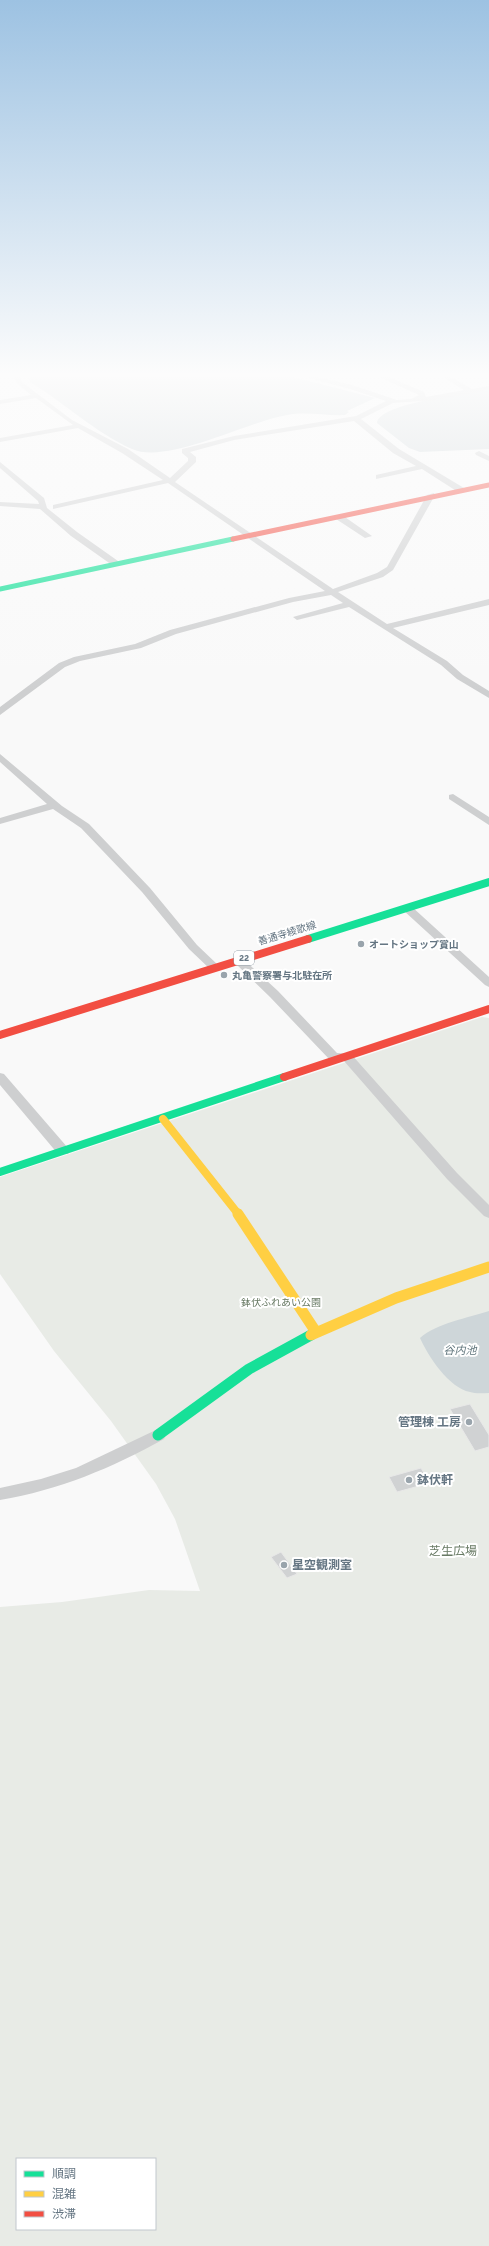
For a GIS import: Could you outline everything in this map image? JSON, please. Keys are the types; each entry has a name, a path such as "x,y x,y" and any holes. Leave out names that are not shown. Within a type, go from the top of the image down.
{"street":[{"path":"20,482 41,500 43,507 74,534 115,563"},
{"path":"56,507 165,482"},
{"path":"170,482 332,592 444,663 460,677 489,695"},
{"path":"447,482 461,490"},
{"path":"0,589 115,563 339,518 431,496 489,485"},
{"path":"0,712 42,678 67,663 138,646 173,632 332,592 380,575 390,568 431,496"},
{"path":"0,504 43,507"},
{"path":"339,518 368,536"},
{"path":"386,627 489,602"},
{"path":"297,617 350,604"},
{"path":"0,757 55,805 85,826 114,854 193,947 214,967"},
{"path":"453,797 489,822"},
{"path":"0,821 55,805"},
{"name":"善通寺綾歌線","path":"0,1035 489,882"},
{"path":"407,908 489,983"},
{"path":"238,960 274,994 334,1057 347,1058 452,1176 489,1213"},
{"path":"0,1172 347,1058 489,1009"},
{"path":"0,1077 63,1151"},
{"path":"163,1119 232,1205 316,1332"},
{"path":"0,1494 49,1484 136,1448 158,1435 250,1369 316,1332 414,1292 489,1267"}],"green space":[{"path":"482,1017 489,1018 489,2246 0,2246 0,1607 62,1602 149,1590 200,1591 175,1519 156,1484 111,1421 54,1351 0,1274 0,1177"}],"water":[{"name":"谷内池","path":"489,1311 489,1393 472,1393 462,1389 447,1378 434,1362 420,1338 435,1328"}],"building":[{"name":"管理棟 工房","path":"470,1404 489,1435 489,1447 475,1451 450,1409"},
{"name":"鉢伏軒","path":"421,1468 430,1483 397,1492 389,1477"},
{"name":"星空観測室","path":"281,1552 297,1574 287,1578 271,1557"}],"traffic: fast":[{"path":"0,589 233,539"},
{"path":"308,939 489,882"},
{"path":"0,1172 284,1077"},
{"path":"158,1435 249,1369 311,1335"}],"traffic: slow":[{"path":"163,1119 232,1205 316,1332"},
{"path":"311,1335 396,1298 489,1267"}],"traffic: jam":[{"path":"233,539 489,485"},
{"path":"0,1035 308,939"},
{"path":"284,1077 489,1009"}],"place":[{"name":"オートショップ賞山","path":"361,944"},
{"name":"丸亀警察署与北駐在所","path":"224,975"},
{"name":"管理棟 工房","path":"469,1422"},
{"name":"鉢伏軒","path":"409,1480"},
{"name":"星空観測室","path":"284,1565"}],"park label":[{"name":"鉢伏ふれあい公園","path":"281,1302"},
{"name":"芝生広場","path":"453,1551"}]}
